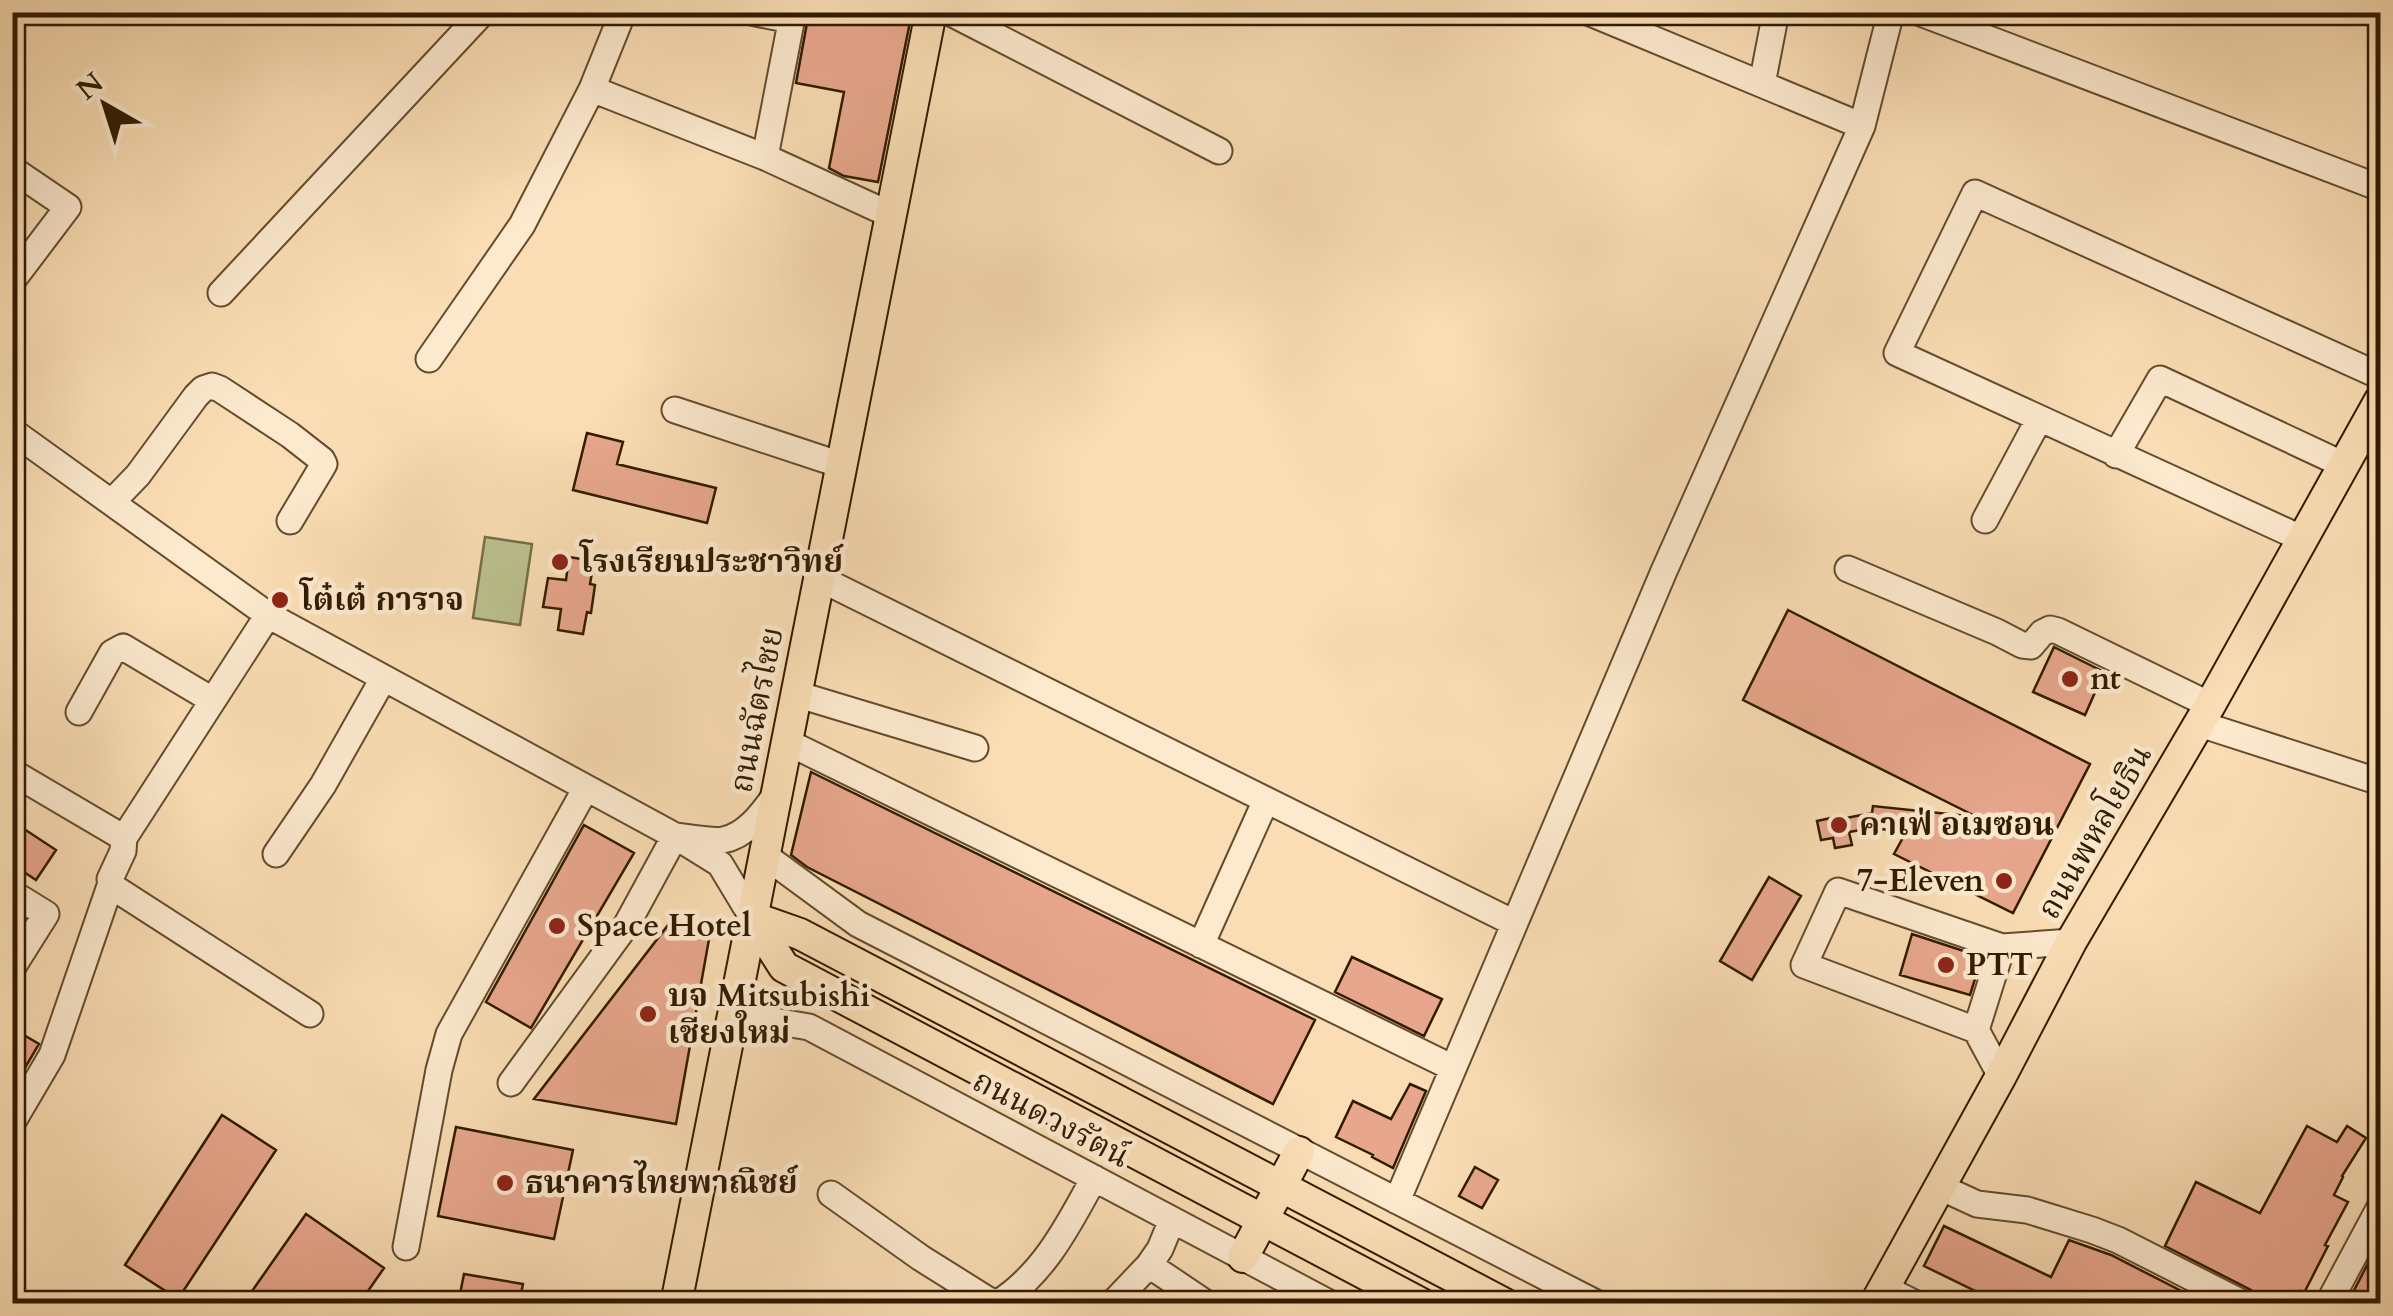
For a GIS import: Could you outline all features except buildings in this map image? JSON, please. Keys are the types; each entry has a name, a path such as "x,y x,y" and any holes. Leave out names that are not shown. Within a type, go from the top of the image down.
{"main road":[{"name":"ถนนฉัตรไชย","path":"676,1304 931,12"},
{"name":"ถนนพหลโยธิน","path":"1880,1296 2071,942 2205,714 2380,400"},
{"path":"752,916 800,934 1505,1304"},
{"path":"752,916 784,968 1422,1304"},
{"path":"1243,1257 1299,1152"}],"street":[{"path":"220,294 483,12"},
{"path":"429,359 522,225 592,89 623,12"},
{"path":"751,12 792,16 765,157"},
{"path":"949,12 1220,151"},
{"path":"1588,12 1862,126"},
{"path":"1762,84 1776,12"},
{"path":"1397,1202 1664,571 1862,126 1891,12"},
{"path":"1918,12 2380,188"},
{"path":"592,89 765,157 891,214"},
{"path":"12,169 68,207 12,281"},
{"path":"2303,539 1897,353 1975,194 2380,376"},
{"path":"2116,454 2160,379 2344,465"},
{"path":"112,502 138,475 196,396 212,386 242,402 322,460 318,476 290,521"},
{"path":"675,410 842,465"},
{"path":"1985,520 2039,419"},
{"path":"12,430 268,615 720,864 752,916"},
{"path":"1848,568 2022,646 2032,646 2050,628 2058,631 2205,714 2380,782"},
{"path":"819,578 1514,924"},
{"path":"12,1123 52,1055 113,871 123,852 124,838 268,615"},
{"path":"79,712 112,653 122,647 212,700"},
{"path":"276,854 322,786 383,679"},
{"path":"796,694 975,748"},
{"path":"787,742 1453,1068"},
{"path":"12,772 124,838"},
{"path":"406,1247 449,1034 586,788"},
{"path":"675,836 724,840 744,831 762,815 777,793"},
{"path":"1201,945 1266,800"},
{"path":"511,1083 627,924 675,836"},
{"path":"764,855 858,924 1598,1304"},
{"path":"111,883 128,898 310,1014"},
{"path":"2001,1076 1976,1030 1804,965 1838,891 2002,947 2071,942"},
{"path":"12,894 46,914 12,968"},
{"path":"1976,1030 2002,947"},
{"name":"ถนนดวงรัตน์","path":"733,1014 809,1027 1331,1304"},
{"path":"830,1194 921,1258 998,1303 1032,1276 1049,1254 1094,1178"},
{"path":"1940,1187 1976,1204 2027,1210 2118,1240 2244,1304"},
{"path":"2328,1304 2380,1207"},
{"path":"1112,1304 1149,1265 1172,1220"},
{"path":"1149,1265 1207,1304"},
{"path":"1880,1296 1916,1304"}],"green space":[{"path":"485,537 532,544 520,625 473,618"}],"place":[{"name":"โรงเรียนประชาวิทย์","path":"560,562"},
{"name":"โต๋เต๋ การาจ","path":"280,600"},
{"name":"nt","path":"2070,679"},
{"name":"คาเฟ่ อเมซอน","path":"1839,825"},
{"name":"7-Eleven","path":"2004,881"},
{"name":"Space Hotel","path":"557,926"},
{"name":"PTT","path":"1946,965"},
{"name":"บจ Mitsubishi เชียงใหม่","path":"648,1014"},
{"name":"ธนาคารไทยพาณิชย์","path":"505,1183"}]}
